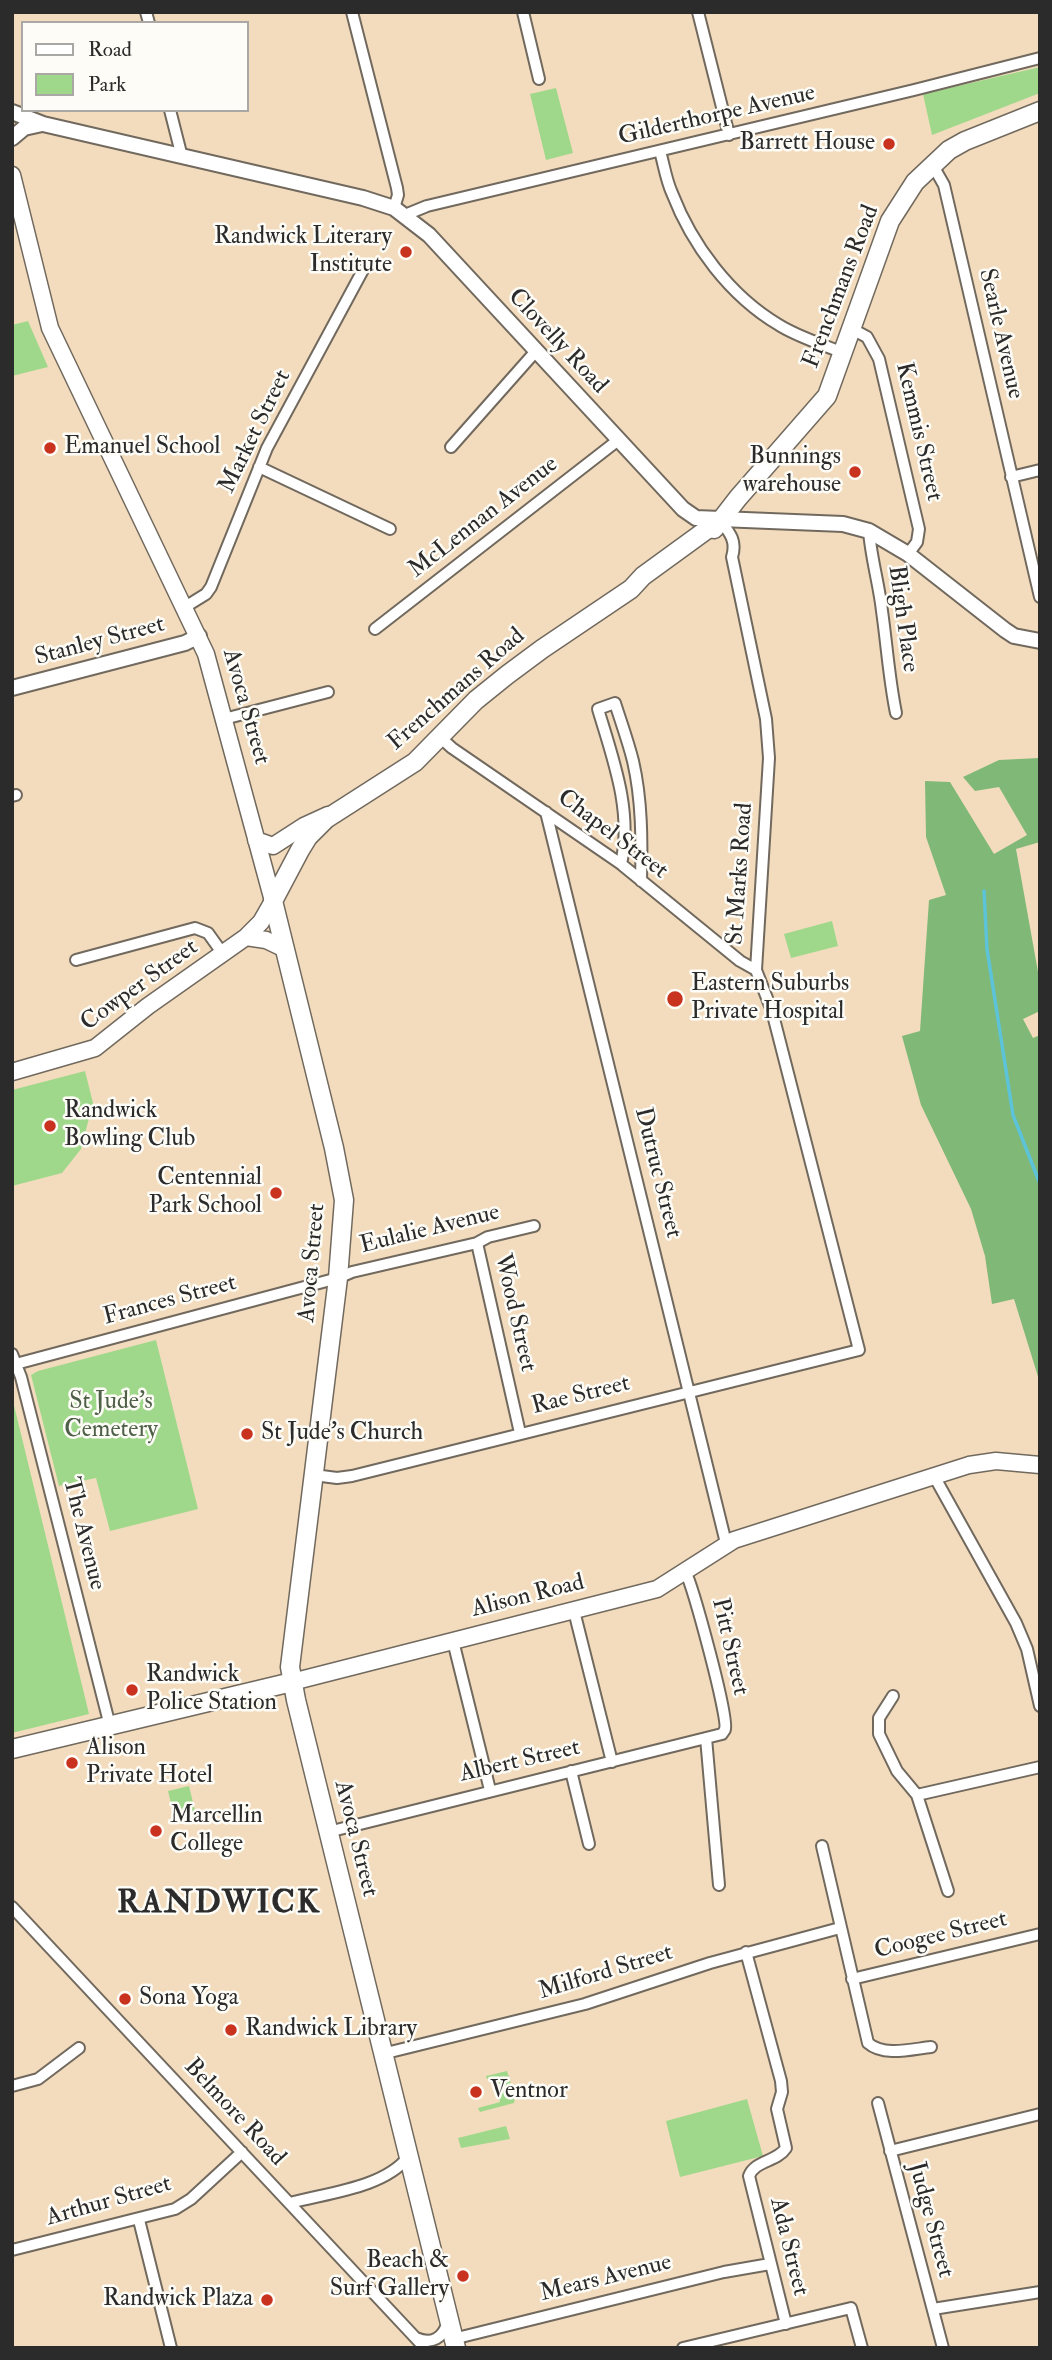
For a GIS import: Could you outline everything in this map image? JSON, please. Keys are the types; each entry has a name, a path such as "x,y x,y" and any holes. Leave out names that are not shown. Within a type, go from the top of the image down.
{"main road":[{"name":"Frenchmans Road","path":"272,901 309,837 326,819 415,762 476,700 507,675 631,589 643,576 720,520 827,396 890,221 915,182 932,164 965,141 1040,111"},
{"name":"Avoca Street","path":"13,183 50,328 199,636 224,719 285,949 343,1192 344,1222 338,1278 290,1663 292,1682 328,1832 455,2343"},
{"path":"256,840 273,846 304,826 343,808"},
{"name":"Cowper Street","path":"12,1072 95,1048 148,1006 246,937 261,922 272,901"},
{"path":"246,937 265,940 285,949"},
{"name":"Alison Road","path":"12,1749 292,1682 657,1589 726,1543 969,1465 988,1461 1040,1465"}],"street":[{"path":"352,12 397,188 400,211"},
{"path":"523,12 539,79"},
{"path":"698,12 729,135"},
{"name":"Gilderthorpe Avenue","path":"400,211 729,135 1040,58"},
{"name":"Clovelly Road","path":"12,112 44,124 363,198 400,211 429,235 617,440 683,509 696,518 843,524 869,531 908,554 1014,636 1040,641"},
{"path":"171,112 182,157"},
{"path":"12,138 24,128 44,124"},
{"path":"660,151 671,192 684,220 713,266 726,281 752,306 780,326 843,353"},
{"name":"Searle Avenue","path":"932,164 944,185 1040,597"},
{"name":"Market Street","path":"185,607 206,594 211,587 267,448 363,270"},
{"name":"Kemmis Street","path":"852,329 867,337 879,359 919,529 917,542 908,554"},
{"path":"451,447 536,351"},
{"name":"McLennan Avenue","path":"376,629 617,440"},
{"path":"259,467 390,528"},
{"path":"1011,477 1040,470"},
{"name":"St Marks Road","path":"720,520 734,539 732,557 766,719 769,758 756,970 778,1034 859,1350"},
{"name":"Bligh Place","path":"869,531 882,608 889,681 896,713"},
{"name":"Stanley Street","path":"12,688 185,643 199,636"},
{"path":"224,719 328,692"},
{"path":"621,864 624,850 624,813 616,768 598,709 615,703 633,761 637,784 642,840 641,881"},
{"name":"Chapel Street","path":"441,738 621,864 740,961 756,970"},
{"name":"Dutruc Street","path":"547,812 726,1543"},
{"path":"76,960 195,928 208,933 223,954"},
{"name":"Eulalie Avenue","path":"338,1278 352,1272 477,1243 488,1237 534,1226"},
{"name":"Wood Street","path":"477,1243 520,1433"},
{"name":"Frances Street","path":"14,1361 338,1278"},
{"name":"Rae Street","path":"314,1475 337,1478 352,1476 859,1350"},
{"name":"The Avenue","path":"14,1361 110,1726"},
{"path":"934,1476 1016,1623 1027,1649 1040,1706"},
{"name":"Pitt Street","path":"685,1571 695,1594 721,1702 725,1726 722,1734"},
{"path":"574,1611 612,1762"},
{"path":"453,1641 490,1790"},
{"path":"893,1696 878,1718 879,1734 897,1771 917,1795 948,1891"},
{"name":"Albert Street","path":"328,1832 722,1734"},
{"path":"706,1738 719,1885"},
{"path":"917,1795 1040,1767"},
{"path":"571,1771 589,1844"},
{"path":"821,1846 866,2036 873,2048 888,2051 931,2047"},
{"name":"Belmore Road","path":"12,1907 425,2348"},
{"name":"Milford Street","path":"382,2054 585,2004 746,1952 840,1928"},
{"name":"Coogee Street","path":"852,1979 1040,1934"},
{"name":"Ada Street","path":"746,1952 781,2081 782,2092 777,2109 786,2148 782,2155 753,2168 750,2179 786,2324"},
{"path":"12,2085 38,2079 79,2048"},
{"name":"Judge Street","path":"878,2103 943,2348"},
{"path":"890,2151 1040,2114"},
{"name":"Arthur Street","path":"12,2250 139,2220 180,2207 242,2152"},
{"path":"290,2203 380,2179 398,2169 408,2157"},
{"path":"139,2220 171,2348"},
{"name":"Mears Avenue","path":"455,2343 724,2272 770,2264"},
{"path":"933,2309 1040,2292"},
{"path":"683,2348 851,2308 862,2348"},
{"path":"416,2338 427,2342 436,2339 444,2332 449,2319"}],"green space":[{"path":"1040,67 1040,93 932,135 923,94"},
{"path":"556,88 573,153 546,160 530,94"},
{"path":"28,321 48,367 12,376 12,325"},
{"path":"1039,758 1040,842 1016,849 1040,983 1040,1011 1023,1019 1033,1038 1040,1035 1040,1383 1014,1299 992,1304 985,1256 971,1209 921,1105 902,1036 920,1031 929,900 946,895 926,837 925,781 950,782 994,854 1027,835 999,787 975,791 963,777 999,760"},
{"path":"832,921 838,946 791,958 784,934"},
{"name":"Randwick Bowling Club","path":"85,1071 93,1103 81,1149 62,1173 12,1186 12,1090"},
{"name":"St Jude's Cemetery","path":"156,1340 198,1509 110,1531 96,1478 59,1486 31,1375"},
{"path":"12,1397 89,1714 12,1733"},
{"path":"189,1786 197,1819 176,1824 168,1791"},
{"path":"507,2071 515,2097 514,2103 480,2112 478,2108 500,2102 494,2077 487,2079 486,2076"},
{"path":"747,2099 763,2156 680,2177 666,2121"},
{"path":"506,2126 510,2139 461,2148 458,2138"}],"waterway":[{"path":"984,891 987,949 1013,1115 1040,1184"}],"place":[{"name":"Barrett House","path":"889,144"},
{"name":"Randwick Literary Institute","path":"406,252"},
{"name":"Emanuel School","path":"50,448"},
{"name":"Bunnings warehouse","path":"855,472"},
{"name":"Eastern Suburbs Private Hospital","path":"675,999"},
{"name":"Randwick Bowling Club","path":"50,1126"},
{"name":"Centennial Park School","path":"276,1193"},
{"name":"St Jude's Church","path":"247,1434"},
{"name":"Randwick Police Station","path":"132,1690"},
{"name":"Alison Private Hotel","path":"72,1763"},
{"name":"Marcellin College","path":"156,1831"},
{"name":"Sona Yoga","path":"125,1999"},
{"name":"Randwick Library","path":"231,2030"},
{"name":"Ventnor","path":"476,2092"},
{"name":"Beach & Surf Gallery","path":"463,2276"},
{"name":"Randwick Plaza","path":"267,2300"}],"district":[{"name":"RANDWICK","path":"219,1905"}]}
